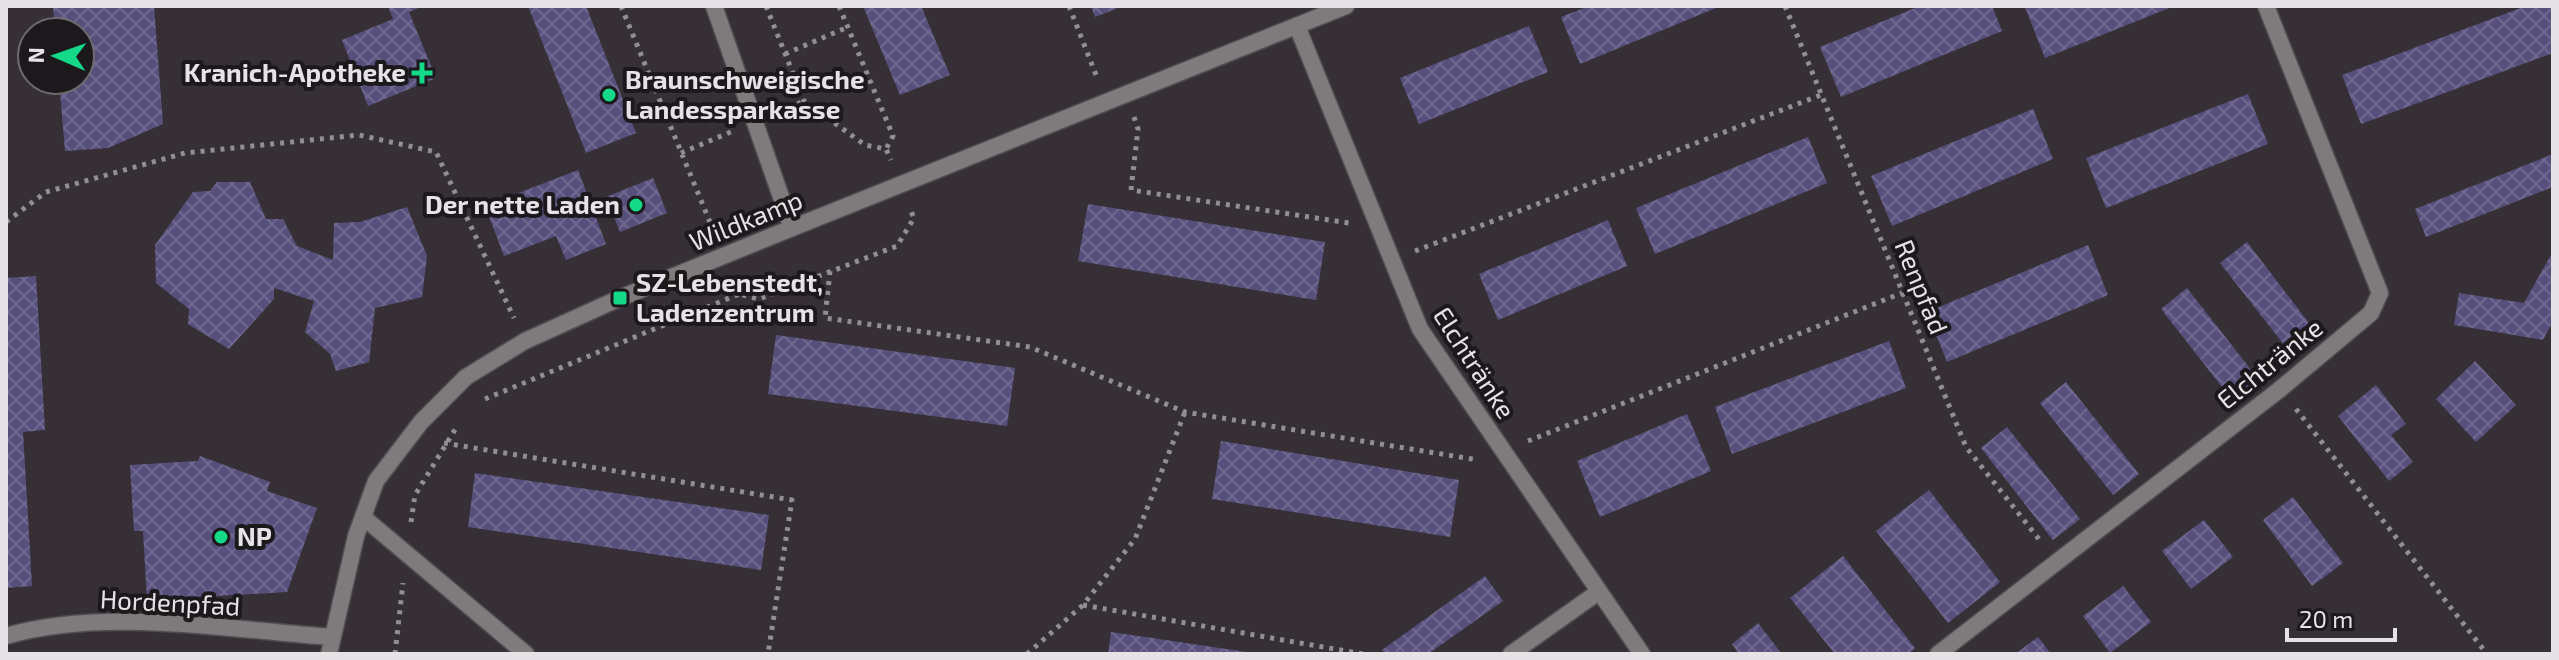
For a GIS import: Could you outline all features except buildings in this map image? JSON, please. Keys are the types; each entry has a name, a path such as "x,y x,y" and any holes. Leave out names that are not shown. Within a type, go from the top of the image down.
{"street":[{"path":"714,6 792,228"},
{"name":"Wildkamp","path":"329,654 363,517 376,481 421,422 466,377 525,341 792,228 1346,6"},
{"name":"Elchtränke","path":"1938,654 2279,390 2371,313 2380,293 2266,6"},
{"name":"Elchtränke","path":"1297,26 1420,329 1597,593 1642,654"},
{"path":"363,517 526,654"},
{"path":"1511,654 1597,593"},
{"name":"Hordenpfad","path":"6,636 44,625 109,621 332,637"}],"path":[{"path":"621,6 719,244"},
{"path":"766,6 804,101 865,145 886,149"},
{"path":"839,6 893,136 886,149"},
{"path":"1069,6 1106,102"},
{"name":"Renpfad","path":"1785,6 1966,447 2044,546 2052,566"},
{"path":"785,54 848,27"},
{"path":"1126,94 1138,129 1131,190 1377,227"},
{"path":"1391,261 1821,95"},
{"path":"767,117 804,101"},
{"path":"681,153 744,127"},
{"path":"6,222 46,192 185,153 359,135 436,152 525,341"},
{"path":"886,149 892,164"},
{"path":"477,402 739,294 759,299 897,246 914,218 908,204"},
{"path":"728,267 739,294"},
{"path":"830,271 825,318 1030,347 1185,412 1483,461 1902,293"},
{"path":"2279,390 2312,427 2487,654"},
{"path":"1027,654 1083,605 1135,539 1185,412"},
{"path":"395,654 415,495 444,443 460,423"},
{"path":"444,443 792,500 768,654"},
{"path":"1083,605 1363,654"}],"place":[{"name":"Kranich-Apotheke","path":"422,73"},
{"name":"Braunschweigische Landessparkasse","path":"609,95"},
{"name":"Der nette Laden","path":"636,205"},
{"name":"SZ-Lebenstedt, Ladenzentrum","path":"620,298"},
{"name":"NP","path":"221,537"}]}
